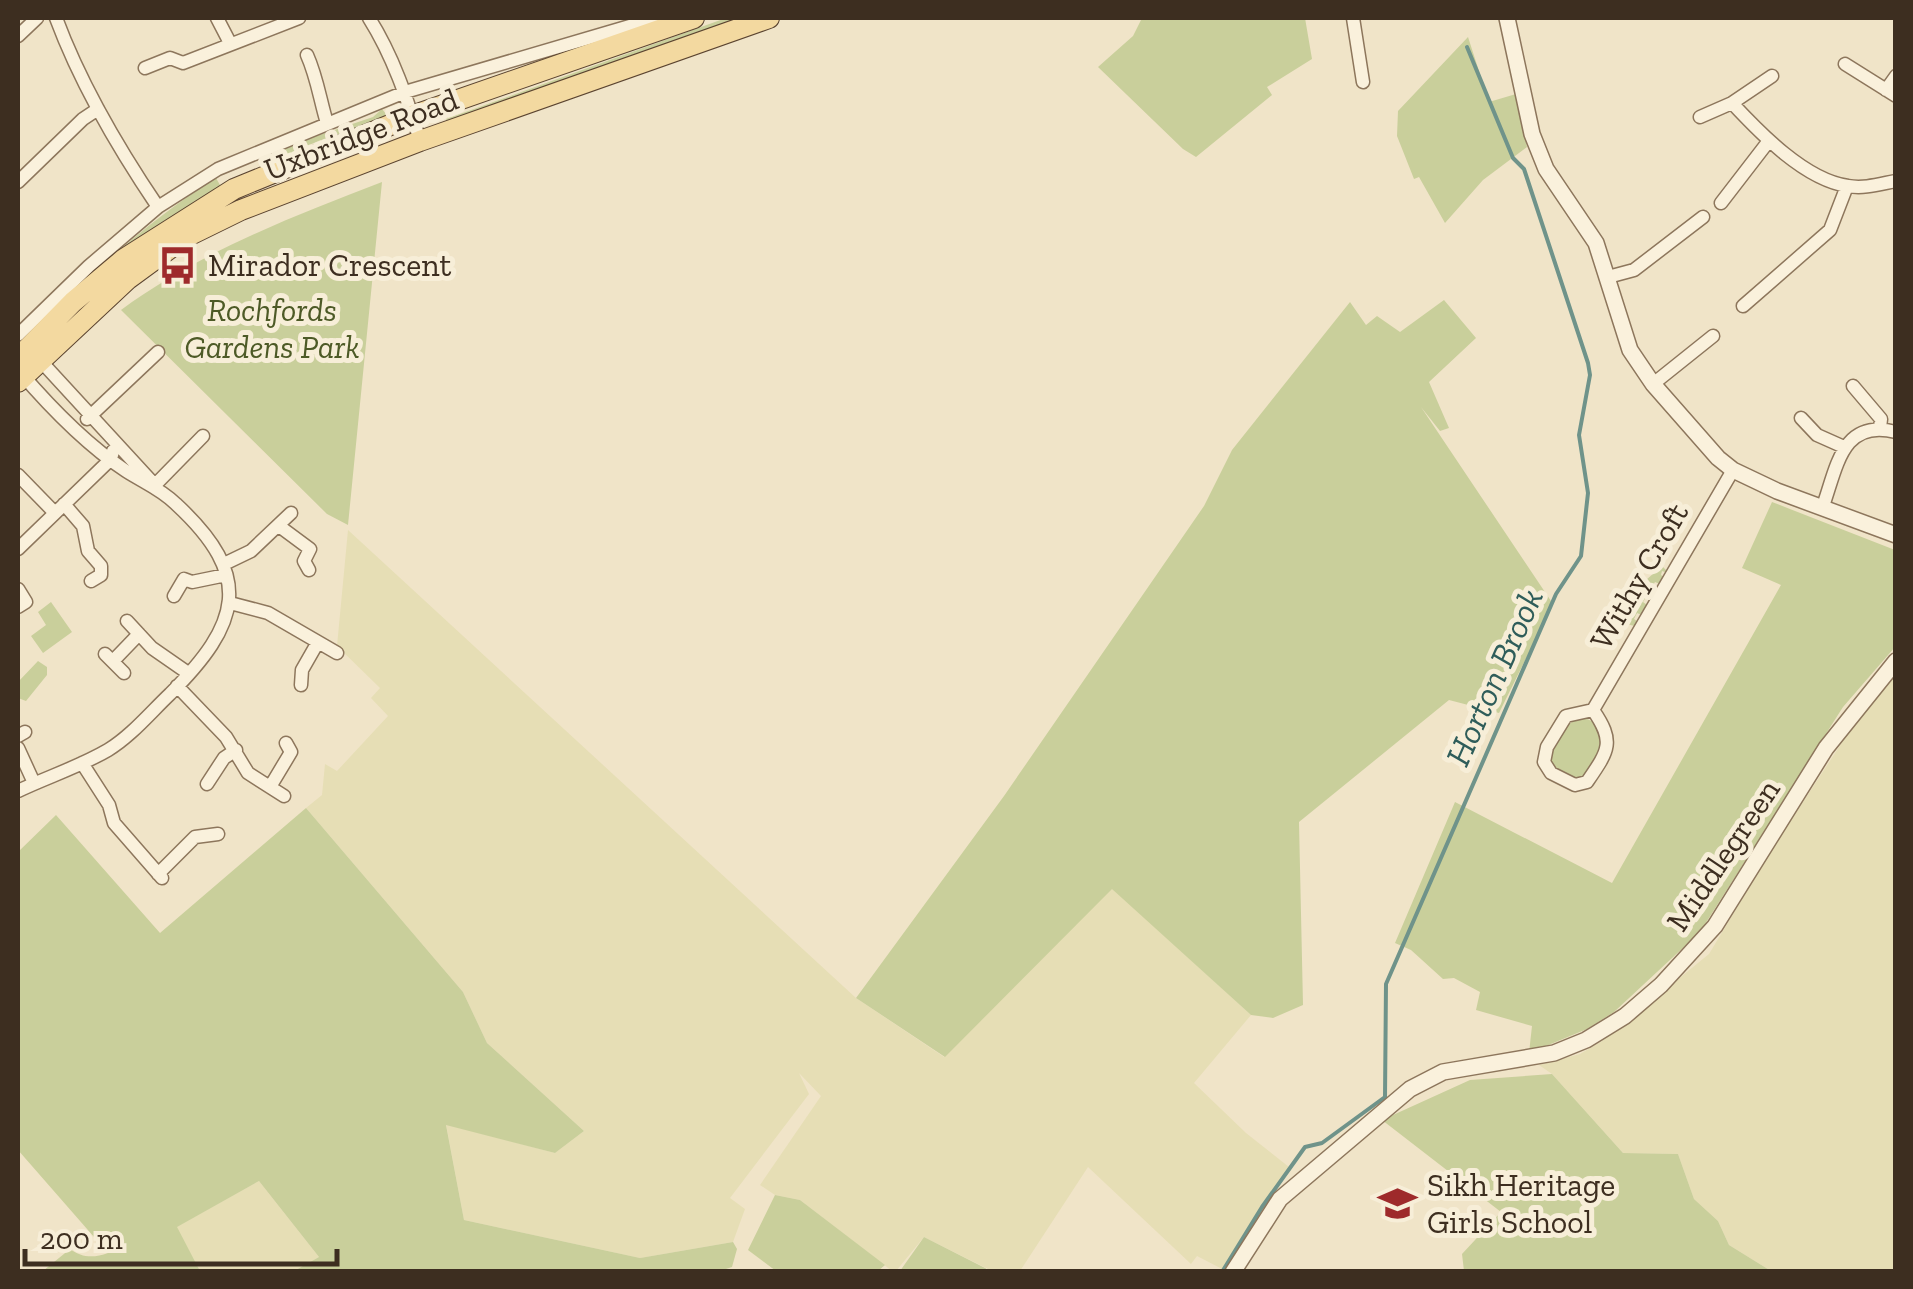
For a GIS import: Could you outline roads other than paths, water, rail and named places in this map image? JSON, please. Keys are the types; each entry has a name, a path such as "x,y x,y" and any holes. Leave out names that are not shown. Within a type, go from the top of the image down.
{"main road":[{"name":"Uxbridge Road","path":"23,361 73,302 124,259 234,189 412,116 694,18"},
{"name":"Uxbridge Road","path":"23,361 184,238 241,210 420,141 769,18"}],"street":[{"path":"18,36 37,18"},
{"path":"56,18 68,52 98,109 158,207"},
{"path":"217,18 230,44"},
{"path":"145,68 170,58 184,64 298,18"},
{"path":"369,18 383,39 405,92 420,141"},
{"name":"Uxbridge Road","path":"23,361 89,266 158,207 218,169 405,92 656,18"},
{"path":"1354,18 1364,82"},
{"path":"1506,18 1532,134 1546,169 1596,243 1630,350 1653,384 1733,470 1896,535"},
{"path":"308,55 327,123"},
{"path":"1845,64 1891,93 1896,76"},
{"path":"1700,118 1732,103 1772,76"},
{"path":"1732,103 1768,142 1802,165 1847,186 1896,180"},
{"path":"18,182 98,109"},
{"path":"1721,203 1768,142"},
{"path":"1743,306 1830,230 1847,186"},
{"path":"1608,278 1634,270 1703,216"},
{"path":"1653,384 1713,336"},
{"path":"77,429 158,352"},
{"path":"18,791 109,749 129,734 202,662 222,629 230,603 225,569 207,535 91,416 23,361"},
{"path":"23,361 77,429 127,472 155,485"},
{"path":"1853,386 1880,418 1880,428"},
{"path":"1801,418 1817,435 1844,448"},
{"path":"1823,506 1844,448 1859,432 1880,428 1896,432"},
{"path":"155,485 203,436"},
{"path":"18,549 111,459 116,442"},
{"name":"Withy Croft","path":"1593,710 1608,732 1608,745 1587,782 1575,785 1550,773 1544,762 1547,748 1566,716 1593,710 1733,470"},
{"path":"18,474 82,526 88,551 102,566 101,575 91,581"},
{"path":"174,596 184,578 192,582 225,569 251,551 291,513"},
{"path":"279,526 310,550 304,561 309,570"},
{"path":"18,590 26,602 18,607"},
{"path":"230,603 268,613 337,653"},
{"path":"127,620 152,648 188,673"},
{"path":"124,673 109,657 139,634"},
{"path":"301,685 302,670 318,642"},
{"name":"Middlegreen","path":"1233,1272 1280,1199 1410,1089 1442,1072 1554,1053 1586,1040 1624,1016 1661,985 1715,926 1826,748 1896,661"},
{"path":"177,686 236,750 248,773 284,796"},
{"path":"270,788 291,752 286,743"},
{"path":"18,748 34,783"},
{"path":"207,784 224,758 236,750"},
{"path":"82,762 109,805 114,823 160,876 195,837 218,834"}],"waterway":[{"name":"Horton Brook","path":"1222,1272 1305,1147 1322,1143 1385,1097 1386,984 1556,594 1581,556 1588,493 1579,435 1590,375 1588,363 1524,169 1513,158 1467,47"}],"place":[{"name":"Mirador Crescent","path":"178,265"},
{"name":"Sikh Heritage Girls School","path":"1397,1203"}],"park label":[{"name":"Rochfords Gardens Park","path":"272,328"}]}
